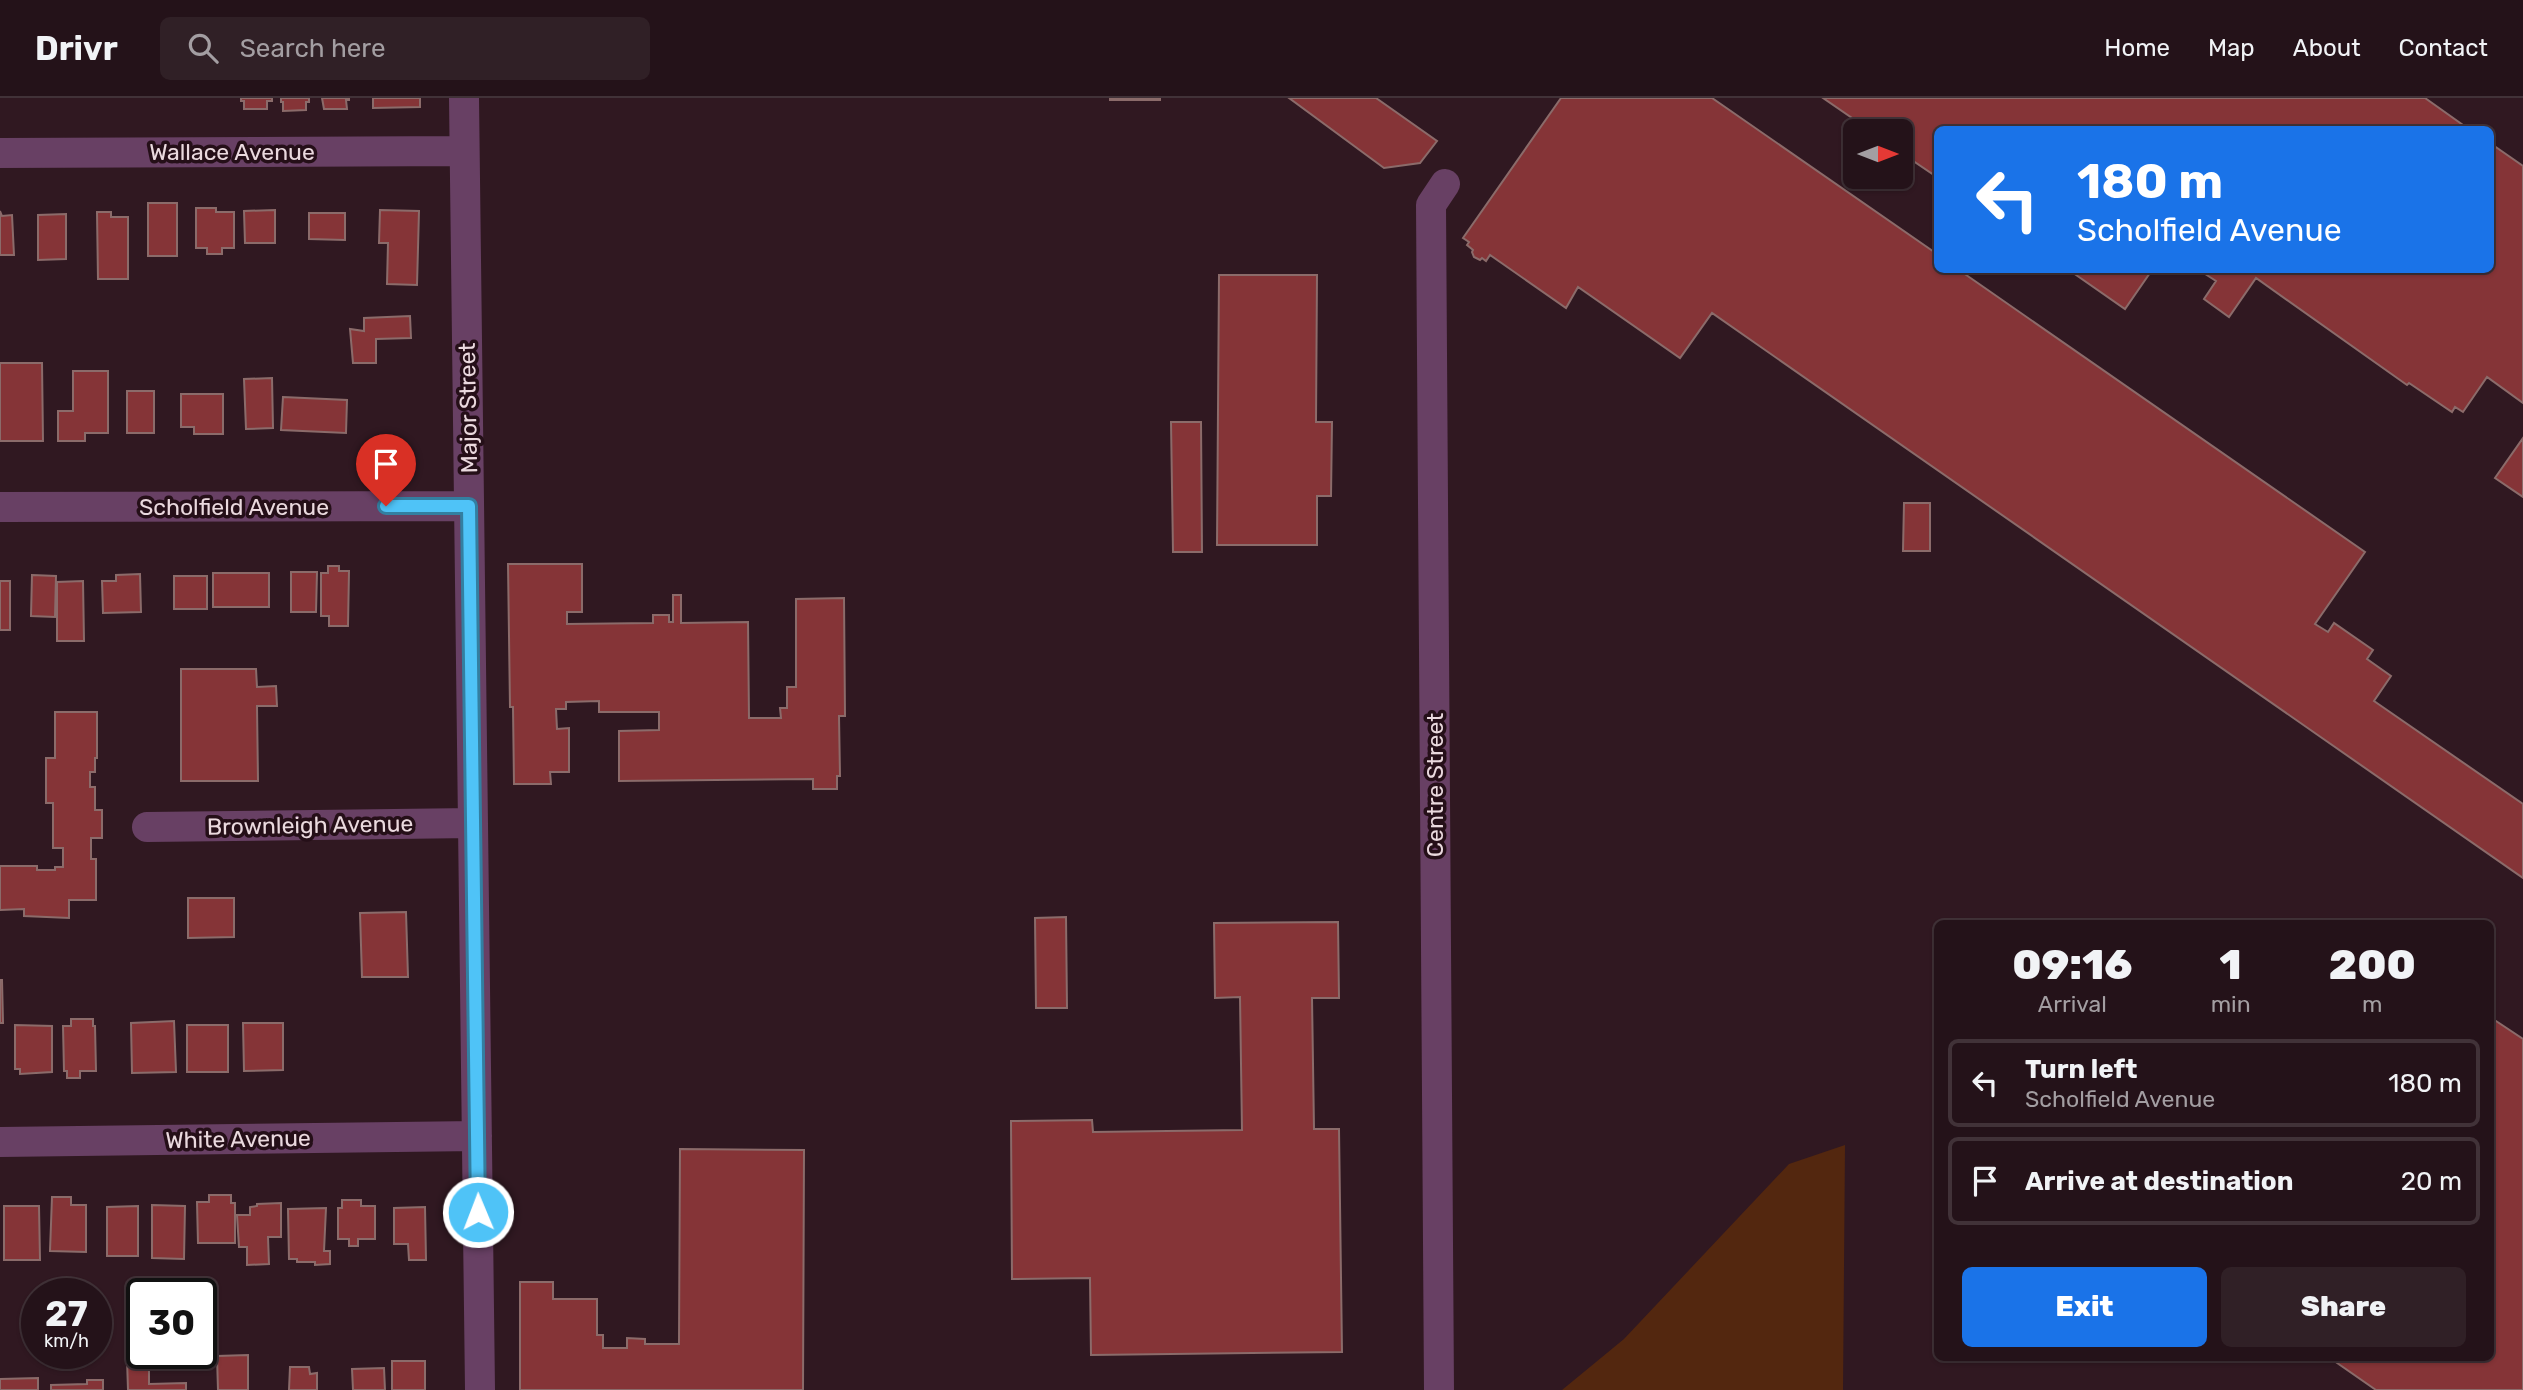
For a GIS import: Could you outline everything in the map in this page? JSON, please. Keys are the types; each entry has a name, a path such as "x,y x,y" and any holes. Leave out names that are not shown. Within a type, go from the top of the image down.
{"street":[{"name":"Major Street","path":"464,98 480,1390"},
{"name":"Wallace Avenue","path":"0,153 464,151"},
{"name":"Centre Street","path":"1439,1390 1431,205 1445,184"},
{"name":"Scholfield Avenue","path":"0,507 469,506"},
{"name":"Brownleigh Avenue","path":"147,827 473,823"},
{"name":"White Avenue","path":"0,1142 477,1136"}],"shaded area":[{"path":"1845,1145 1843,1390 1562,1390 1624,1339 1789,1164"}],"building":[{"path":"241,98 272,98 272,101 267,101 267,109 244,109 244,101 241,101"},
{"path":"281,98 309,98 309,102 306,102 306,110 283,111"},
{"path":"322,98 349,98 346,100 347,109 324,109"},
{"path":"373,98 420,98 420,107 373,108"},
{"path":"1160,98 1160,100 1110,100"},
{"path":"1289,98 1376,98 1437,141 1420,163 1384,168"},
{"path":"1561,98 1712,98 1934,252 1934,273 1963,273 2365,552 2315,624 2328,632 2334,623 2373,650 2367,659 2391,676 2374,701 2523,804 2523,878 1712,313 1680,358 1578,287 1566,308 1490,255 1486,261 1474,257 1473,250 1467,245 1469,242 1463,238"},
{"path":"1823,98 2425,98 2464,126 1934,126 1934,175 1913,161 1913,119 1854,119"},
{"path":"2494,146 2523,166 2523,403 2487,377 2463,412 2455,407 2452,412 2409,383 2407,385 2256,278 2229,317 2204,299 2216,281 2204,273 2494,273"},
{"path":"148,203 177,203 177,256 148,256"},
{"path":"196,208 234,212 234,248 222,248 222,254 207,254 207,248 196,248"},
{"path":"275,210 275,243 245,243 244,211"},
{"path":"380,210 419,211 417,285 387,284 388,243 379,243"},
{"path":"0,211 2,216 12,215 14,255 0,255"},
{"path":"97,212 111,212 111,217 128,217 128,279 98,279"},
{"path":"309,213 345,213 345,240 309,239"},
{"path":"66,214 66,259 38,260 38,215"},
{"path":"2073,273 2150,273 2125,309"},
{"path":"1219,275 1317,275 1316,422 1332,422 1331,496 1317,496 1317,545 1217,545"},
{"path":"410,316 411,338 376,339 376,363 353,363 350,329 364,331 364,318"},
{"path":"0,363 42,363 43,441 0,441"},
{"path":"73,371 108,371 108,433 85,433 85,441 58,441 58,411 73,411"},
{"path":"272,378 273,428 246,429 244,379"},
{"path":"127,391 154,391 154,433 127,433"},
{"path":"181,394 223,394 223,434 194,434 194,427 181,427"},
{"path":"283,397 347,400 346,433 281,430"},
{"path":"1171,422 1201,422 1202,552 1173,552"},
{"path":"2523,438 2523,497 2495,478"},
{"path":"1904,503 1930,503 1930,551 1903,551"},
{"path":"508,564 582,564 582,612 567,612 567,624 653,623 653,615 669,615 669,622 673,622 673,595 681,595 681,623 748,622 749,718 781,718 780,708 787,708 787,687 796,687 796,599 844,598 845,716 839,716 840,776 837,776 837,789 813,789 813,779 619,781 619,731 659,730 659,712 599,712 599,701 566,702 566,709 556,709 557,729 569,728 569,772 550,772 551,784 514,784"},
{"path":"328,566 339,566 339,571 349,571 348,626 329,626 329,616 321,616 321,573 328,573"},
{"path":"291,572 317,572 316,612 291,612"},
{"path":"213,573 269,573 269,607 213,607"},
{"path":"140,574 141,612 103,613 102,581 116,581 116,575"},
{"path":"32,575 56,576 55,617 31,616"},
{"path":"174,576 207,576 207,609 174,609"},
{"path":"0,581 10,581 10,630 0,630"},
{"path":"83,581 84,641 57,641 57,582"},
{"path":"181,669 256,669 257,687 276,686 277,706 257,706 258,781 181,781"},
{"path":"55,712 97,712 97,758 95,772 90,772 90,787 95,787 95,810 102,810 102,838 91,838 91,859 96,859 96,900 69,900 69,918 24,916 24,909 0,910 0,866 37,866 37,870 63,867 63,848 53,848 53,803 46,803 46,758 55,758"},
{"path":"188,898 234,898 234,937 188,938"},
{"path":"406,912 408,977 362,977 360,913"},
{"path":"1066,917 1067,1008 1036,1008 1035,918"},
{"path":"1338,922 1339,998 1312,998 1314,1129 1339,1129 1342,1352 1091,1355 1090,1278 1012,1279 1011,1121 1092,1120 1093,1132 1242,1130 1240,997 1215,998 1214,923"},
{"path":"2,980 3,1023 0,1023"},
{"path":"71,1019 93,1019 95,1026 96,1071 80,1071 80,1078 67,1078 67,1071 64,1071 63,1026 71,1026"},
{"path":"2494,1020 2523,1039 2523,1390 2376,1390 2334,1361 2494,1361"},
{"path":"174,1021 176,1072 132,1073 131,1023"},
{"path":"243,1023 283,1023 283,1070 244,1071"},
{"path":"15,1025 52,1026 52,1072 20,1074 20,1069 15,1069"},
{"path":"187,1025 228,1025 228,1072 187,1072"},
{"path":"680,1149 804,1150 803,1390 520,1390 520,1282 553,1282 553,1299 597,1299 597,1335 603,1335 603,1348 627,1348 627,1338 645,1339 645,1344 679,1344"},
{"path":"209,1195 231,1195 231,1203 235,1203 235,1243 198,1243 197,1202 209,1202"},
{"path":"52,1197 71,1197 71,1205 86,1205 86,1252 50,1251"},
{"path":"342,1200 361,1200 361,1206 375,1206 375,1239 358,1239 358,1246 349,1246 349,1239 338,1239 338,1208 342,1208"},
{"path":"281,1203 281,1237 268,1237 269,1264 247,1265 247,1247 239,1247 237,1215 250,1215 250,1207 257,1204"},
{"path":"152,1205 185,1206 184,1259 152,1258"},
{"path":"4,1206 39,1206 40,1260 4,1260"},
{"path":"138,1206 138,1256 107,1256 107,1207"},
{"path":"425,1207 426,1260 409,1260 408,1244 394,1244 394,1208"},
{"path":"326,1208 324,1251 330,1251 330,1264 315,1265 315,1262 289,1259 288,1209"},
{"path":"248,1355 248,1390 218,1390 217,1356"},
{"path":"392,1361 425,1361 425,1390 392,1390"},
{"path":"290,1367 309,1367 310,1374 317,1373 317,1390 289,1390"},
{"path":"384,1368 385,1390 353,1390 352,1369"},
{"path":"127,1369 149,1369 149,1384 186,1383 186,1390 128,1390"},
{"path":"38,1378 38,1390 0,1390 0,1379"},
{"path":"87,1380 103,1380 103,1390 51,1390 51,1385 87,1384"}],"route":[{"path":"386,506 469,506 478,1212"}]}
